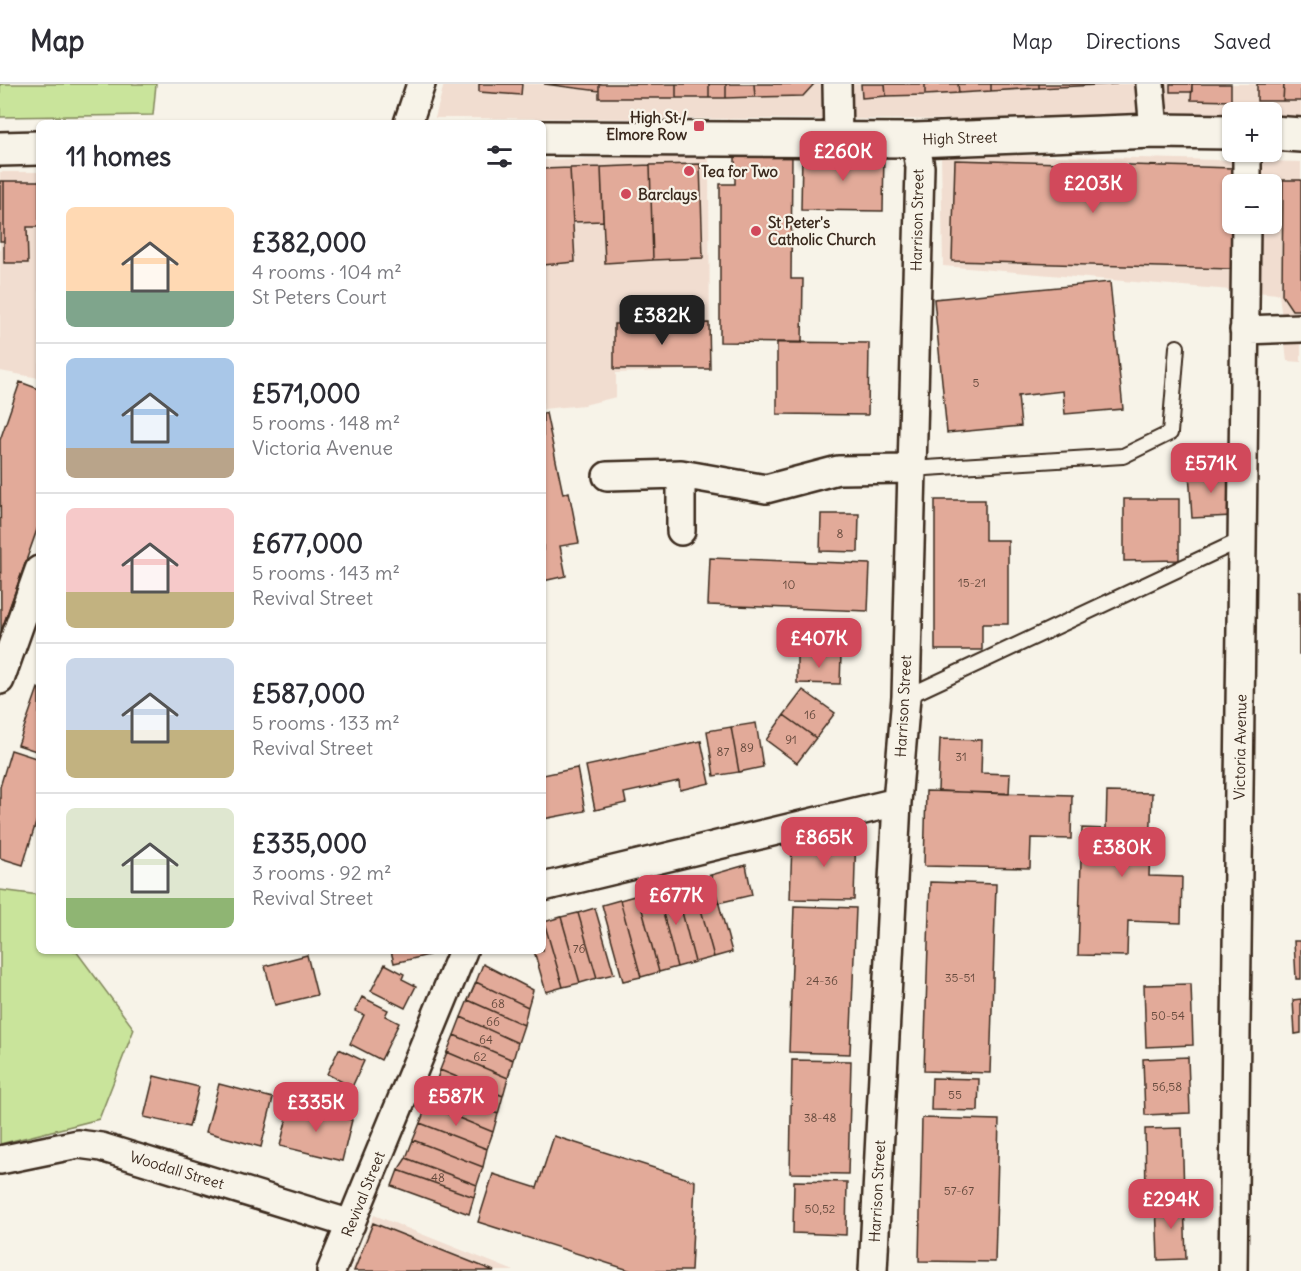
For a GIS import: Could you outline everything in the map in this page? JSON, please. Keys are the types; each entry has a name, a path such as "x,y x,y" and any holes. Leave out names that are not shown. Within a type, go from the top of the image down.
{"highway":[{"name":"High Street","path":"546,138 838,141 917,154 1154,131 1222,132"},
{"path":"1282,134 1301,135"},
{"path":"0,149 36,148"}],"street":[{"path":"409,120 421,84"},
{"path":"837,84 838,141"},
{"path":"1150,84 1154,131"},
{"name":"Harrison Street","path":"873,1271 897,802 906,698 917,154"},
{"name":"Victoria Avenue","path":"1233,1271 1246,234"},
{"path":"1244,330 1301,328"},
{"path":"607,476 681,474 766,489 838,470 910,469"},
{"path":"681,474 681,531"},
{"path":"0,680 36,578"},
{"path":"546,886 897,802"},
{"name":"Revival Street","path":"331,1271 463,954"},
{"name":"Woodall Street","path":"0,1160 78,1144 101,1147 351,1224"}],"lane":[{"path":"910,469 1123,456 1170,433 1177,347"},
{"path":"906,698 1243,539"}],"shaded area":[{"path":"444,84 1136,84 1139,120 435,118"},
{"path":"1165,84 1301,84 1301,119 1282,119 1282,102 1222,102 1222,119 1169,120"},
{"path":"941,153 1222,160 1222,162 1301,162 1301,362 1287,361 1279,294 943,266"},
{"path":"709,154 710,369 616,373 616,397 584,405 546,409 546,160"},
{"path":"0,172 36,172 36,377 0,371"},
{"path":"374,1215 514,1271 352,1271"}],"green space":[{"path":"0,84 156,84 153,115 0,117"},
{"path":"0,890 36,895 36,954 78,954 134,1029 99,1119 0,1144"}],"building":[{"path":"479,84 522,84 521,95 479,92"},
{"path":"544,84 599,84 599,91"},
{"path":"599,84 676,84 676,98 599,98"},
{"path":"676,84 709,84 709,98 676,98"},
{"path":"709,84 726,84 726,98 709,98"},
{"path":"726,84 754,84 755,97 726,98"},
{"path":"754,84 814,84 803,96 755,97"},
{"path":"861,84 885,84 886,96 862,98"},
{"path":"885,84 925,84 925,95 886,96"},
{"path":"925,84 958,84 959,93 925,95"},
{"path":"958,84 991,84 991,91 959,93"},
{"path":"991,84 1039,84 1039,88 991,91"},
{"path":"1039,84 1117,84 1039,88"},
{"path":"1170,84 1192,84 1192,92 1170,92"},
{"path":"1192,84 1231,84 1231,101 1191,100"},
{"path":"1257,84 1284,84 1283,101 1257,101"},
{"path":"1284,84 1301,84 1301,101 1283,101"},
{"name":"St Peter's Catholic Church","path":"735,150 792,151 791,279 803,279 802,343 720,342 720,184 735,184"},
{"path":"802,153 884,153 883,211 801,210"},
{"path":"955,160 1234,168 1234,174 1222,174 1222,234 1232,234 1231,269 952,261"},
{"path":"700,164 703,258 653,260 650,165"},
{"name":"Barclays","path":"650,165 653,260 605,263 601,167"},
{"path":"601,167 603,221 573,222 570,168"},
{"path":"570,168 575,262 546,265 546,169"},
{"path":"1283,180 1301,180 1301,310 1292,310 1282,295"},
{"path":"0,181 4,181 4,241 0,241"},
{"path":"4,181 36,181 36,227 27,227 28,263 4,263"},
{"path":"1110,282 1123,409 1065,414 1063,391 1018,396 1021,426 947,433 934,299"},
{"path":"709,323 710,369 614,369 614,324"},
{"path":"777,342 869,343 868,415 777,414"},
{"path":"20,382 36,388 36,533 1,632 0,440"},
{"path":"546,413 563,494 569,492 579,543 560,546 566,576 546,580"},
{"path":"1230,470 1232,516 1192,518 1189,472"},
{"path":"1124,499 1179,499 1179,560 1124,561"},
{"path":"935,500 985,500 985,540 1008,540 1008,624 982,624 982,650 935,650"},
{"path":"821,514 859,514 858,552 820,551"},
{"path":"710,558 870,564 868,611 708,605"},
{"path":"1299,592 1301,592 1301,654 1299,654"},
{"path":"798,626 842,627 841,655 797,654"},
{"path":"797,654 841,655 840,684 797,683"},
{"path":"803,690 835,713 816,738 784,715"},
{"path":"36,694 36,751 18,745"},
{"path":"784,715 816,738 797,763 766,740"},
{"path":"756,723 763,767 739,772 731,727"},
{"path":"731,727 739,772 714,776 707,731"},
{"path":"940,739 982,740 981,773 1010,774 1009,794 938,791"},
{"path":"701,741 710,783 680,790 679,781 624,793 626,803 595,810 586,766"},
{"path":"11,750 36,758 36,823 23,865 0,858 0,787"},
{"path":"577,768 585,811 546,818 546,774"},
{"path":"926,791 1072,795 1071,839 1031,838 1030,868 924,866"},
{"path":"1107,792 1152,793 1149,876 1182,877 1181,923 1128,921 1127,956 1078,955 1082,828 1106,829"},
{"path":"856,830 854,900 790,899 792,844"},
{"path":"746,865 752,895 718,903 711,875"},
{"path":"711,875 732,952 714,957 693,880"},
{"path":"693,880 714,957 695,962 675,885"},
{"path":"930,882 996,884 990,1073 924,1071"},
{"path":"675,885 695,962 677,967 657,890"},
{"path":"657,890 677,967 659,972 638,895"},
{"path":"638,895 659,972 641,977 620,900"},
{"path":"620,900 641,977 623,981 602,905"},
{"path":"794,906 856,908 850,1054 789,1052"},
{"path":"595,908 614,974 597,978 578,913"},
{"path":"578,913 597,978 580,983 561,917"},
{"path":"561,917 580,983 563,987 546,929 546,921"},
{"path":"546,929 563,987 546,992 535,954 546,954"},
{"path":"1294,941 1301,941 1301,979 1296,979"},
{"path":"392,954 429,955 394,963"},
{"path":"307,955 317,995 275,1005 265,966"},
{"path":"385,964 404,974 402,979 416,986 405,1008 371,991"},
{"path":"483,964 533,990 528,1007 476,982"},
{"path":"476,982 528,1007 524,1025 468,1000"},
{"path":"1191,984 1193,1045 1146,1047 1144,985"},
{"path":"362,997 388,1010 385,1016 399,1023 381,1060 350,1044 364,1015 355,1011"},
{"path":"1301,999 1301,1033 1295,1034 1293,1000"},
{"path":"468,1000 524,1025 518,1043 461,1017"},
{"path":"461,1017 518,1043 513,1060 454,1035"},
{"path":"454,1035 513,1060 508,1078 447,1052"},
{"path":"339,1049 364,1061 352,1087 327,1074"},
{"path":"447,1052 508,1078 503,1096 440,1070"},
{"path":"1188,1057 1190,1113 1145,1115 1143,1059"},
{"path":"792,1060 851,1061 848,1174 790,1173"},
{"path":"440,1070 503,1096 498,1114 434,1088"},
{"path":"154,1076 199,1087 189,1127 144,1117"},
{"path":"932,1078 979,1079 978,1111 931,1110"},
{"path":"219,1084 273,1098 261,1147 206,1132"},
{"path":"434,1088 498,1114 493,1132 427,1105"},
{"path":"290,1105 352,1120 342,1161 280,1146"},
{"path":"427,1105 493,1132 487,1149 420,1123"},
{"path":"922,1118 999,1120 995,1262 919,1261"},
{"path":"420,1123 487,1149 483,1167 413,1140"},
{"path":"1182,1128 1184,1194 1146,1195 1145,1129"},
{"path":"554,1136 695,1181 691,1271 632,1271 478,1222 493,1174 537,1188"},
{"path":"413,1140 483,1167 477,1185 406,1158"},
{"path":"406,1158 477,1185 474,1197 398,1170"},
{"path":"398,1170 474,1197 469,1214 392,1186"},
{"path":"794,1181 847,1182 846,1235 793,1233"},
{"path":"1184,1201 1186,1259 1158,1260 1156,1202"},
{"path":"373,1223 494,1271 354,1271"}],"place":[{"name":"High St / Elmore Row","path":"699,126"},
{"name":"Tea for Two","path":"689,171"},
{"name":"Barclays","path":"626,194"},
{"name":"St Peter's Catholic Church","path":"756,231"}]}
